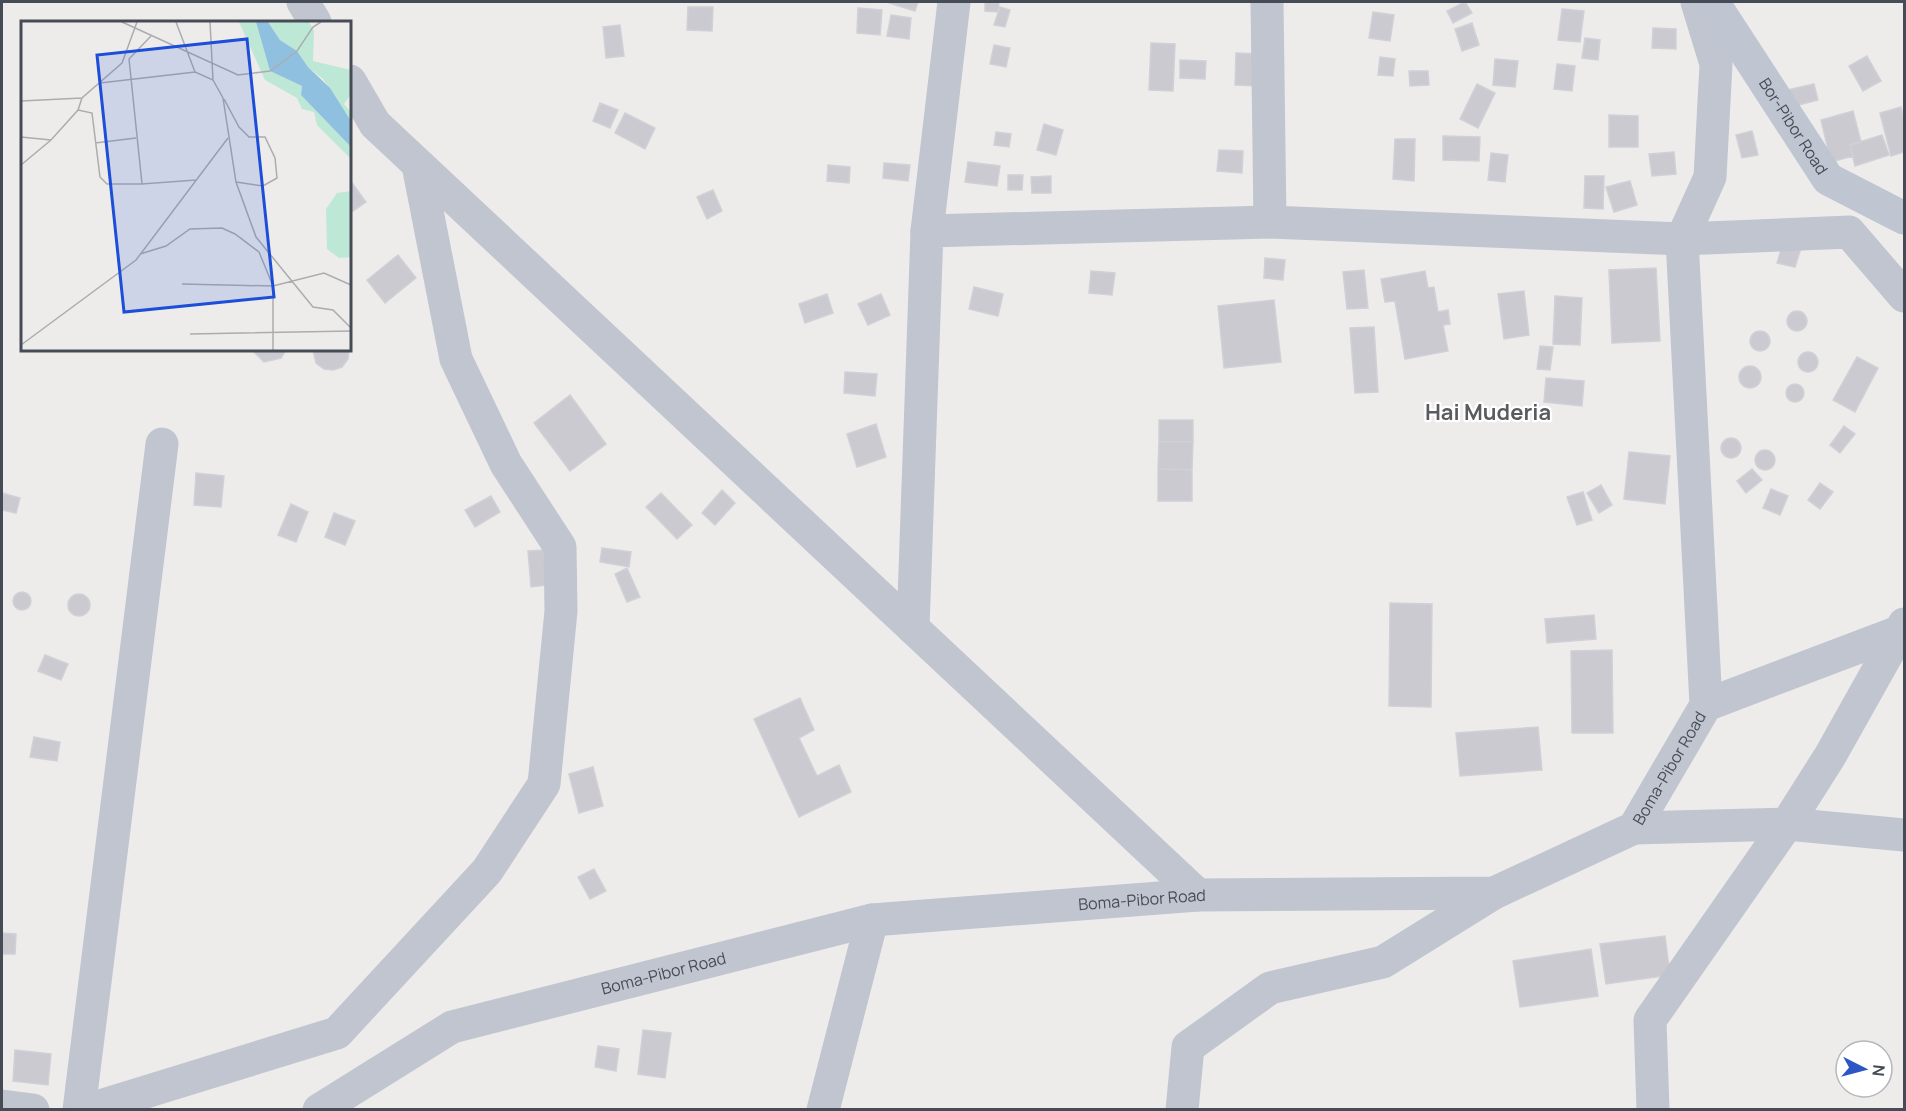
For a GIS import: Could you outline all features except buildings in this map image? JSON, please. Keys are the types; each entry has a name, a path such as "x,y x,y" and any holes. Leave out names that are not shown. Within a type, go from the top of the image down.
{"street":[{"path":"303,2 314,21"},
{"path":"913,628 927,231 954,2"},
{"path":"1267,2 1270,222"},
{"path":"1697,2 1716,64 1710,177 1682,239 1706,705"},
{"name":"Bor-Pibor Road","path":"1713,2 1828,179 1905,218"},
{"path":"351,83 375,124 1198,895"},
{"path":"87,1110 337,1033 487,871 544,784 561,611 560,547 506,464 456,359 418,165"},
{"path":"927,231 1270,222 1682,239 1849,232 1905,296"},
{"path":"79,1110 162,444"},
{"path":"1653,1110 1650,1020 1787,824 1830,756 1903,628"},
{"name":"Boma-Pibor Road","path":"319,1110 452,1027 872,920 1198,895 1494,893 1634,828 1706,705 1903,628"},
{"path":"1634,828 1787,824 1905,835"},
{"path":"1182,1110 1188,1047 1270,988 1383,962 1494,893"},
{"path":"823,1110 872,920"},
{"path":"2,1106 33,1110"}],"district":[{"name":"Hai Muderia","path":"1488,412"}]}
